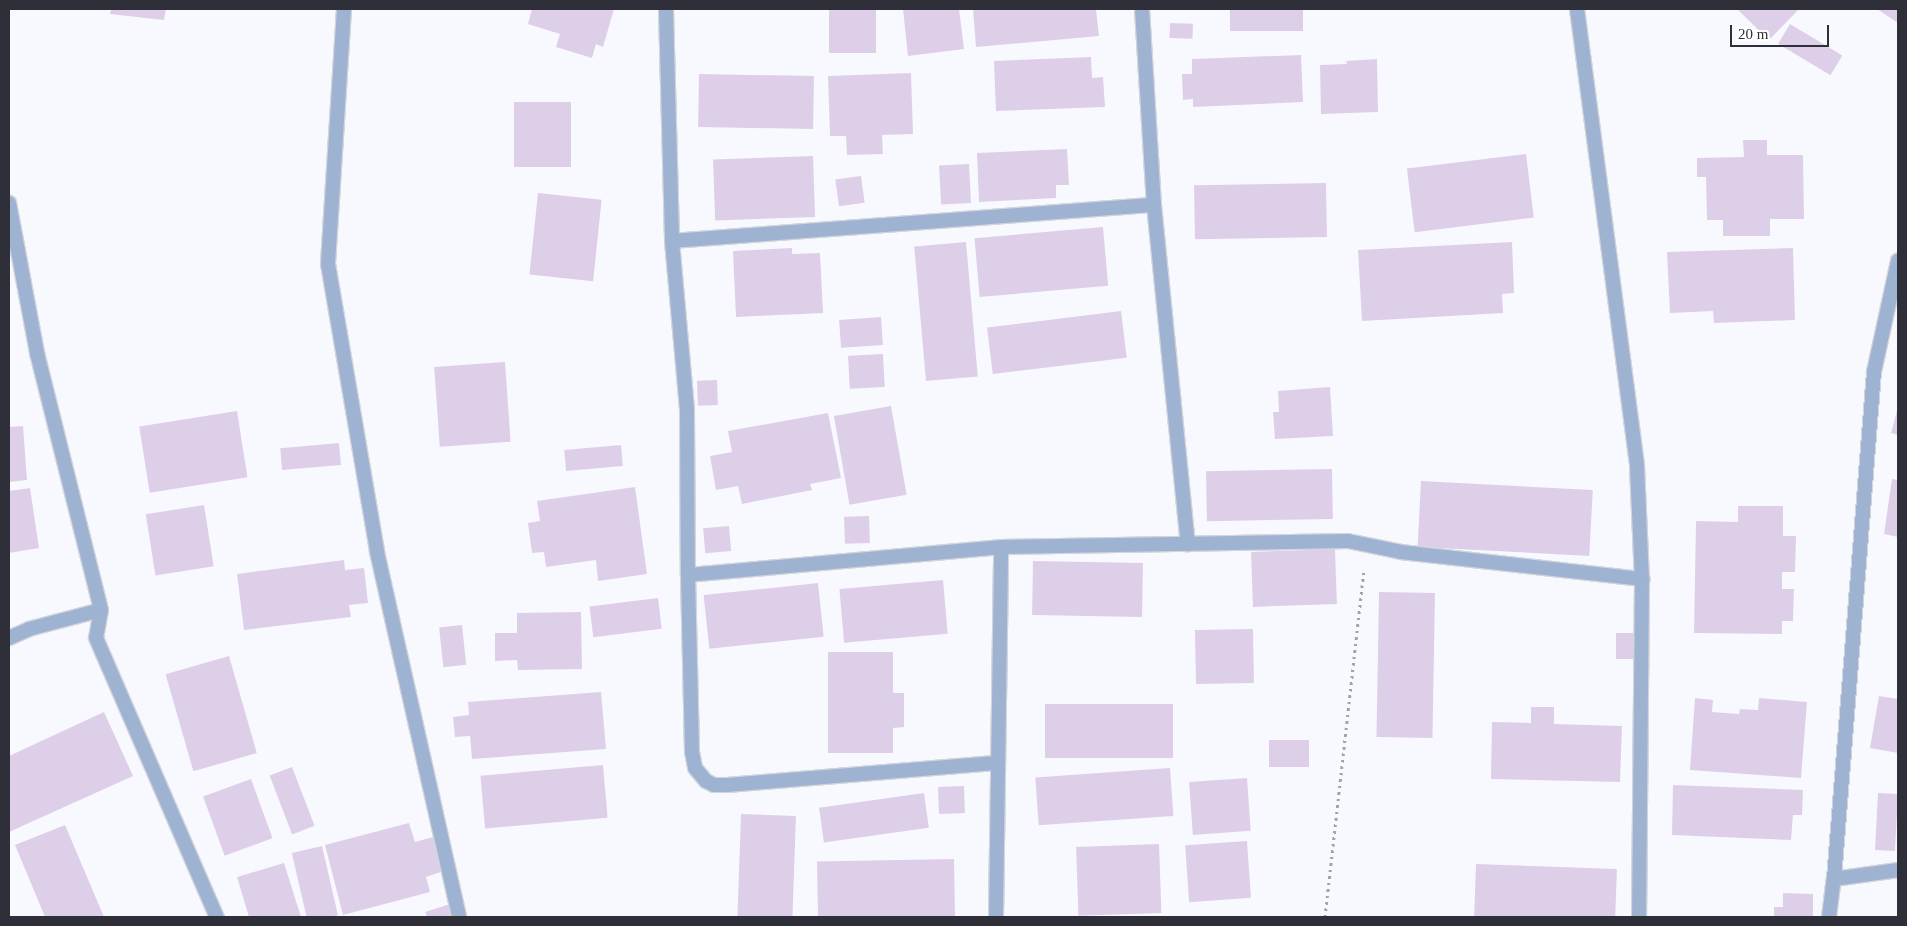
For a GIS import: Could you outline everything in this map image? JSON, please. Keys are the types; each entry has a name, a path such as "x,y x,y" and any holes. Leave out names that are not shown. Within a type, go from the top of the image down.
{"street":[{"path":"344,9 328,264 376,552 459,917"},
{"path":"666,9 672,240 687,410 688,575 692,752 694,768 706,782 714,785 728,786 997,763"},
{"path":"1142,9 1154,205 1188,544"},
{"path":"1577,9 1637,466 1642,579 1639,917"},
{"path":"9,203 37,353 101,610 96,638 216,917"},
{"path":"672,240 1154,205"},
{"path":"1829,917 1834,879 1874,372 1898,262"},
{"path":"688,575 1001,547 1348,541 1401,552 1642,579"},
{"path":"996,917 1001,547"},
{"path":"9,638 29,629 101,610"},
{"path":"1834,879 1898,870"}],"path":[{"path":"1324,917 1366,546"}],"building":[{"path":"111,9 166,9 164,20 110,14"},
{"path":"532,9 614,9 603,47 596,44 592,58 556,47 560,34 528,24"},
{"path":"829,9 876,9 876,53 829,53"},
{"path":"903,9 959,9 964,49 908,56"},
{"path":"973,9 1096,9 1099,36 976,47"},
{"path":"1230,9 1303,9 1303,31 1230,31"},
{"path":"1737,9 1799,9 1769,40"},
{"path":"1877,9 1898,9 1898,23"},
{"path":"1170,23 1193,24 1192,39 1169,38"},
{"path":"1790,24 1842,55 1830,75 1778,44"},
{"path":"1301,55 1303,102 1193,107 1193,99 1183,100 1182,74 1192,74 1192,59"},
{"path":"1091,57 1092,78 1103,77 1105,107 996,111 994,61"},
{"path":"1377,59 1378,112 1321,114 1320,65 1347,64 1346,61"},
{"path":"911,73 913,134 882,135 883,154 847,155 846,136 830,136 828,76"},
{"path":"699,74 814,76 813,129 698,127"},
{"path":"514,102 571,102 571,167 514,167"},
{"path":"1743,140 1767,140 1767,155 1803,155 1804,219 1770,219 1770,236 1723,236 1723,220 1707,220 1706,177 1697,177 1697,158 1744,157"},
{"path":"1067,149 1069,185 1056,185 1056,198 979,202 977,153"},
{"path":"1526,154 1534,218 1415,232 1407,169"},
{"path":"813,156 815,217 715,220 713,159"},
{"path":"969,164 971,203 941,205 939,166"},
{"path":"861,176 865,203 839,206 835,180"},
{"path":"1326,183 1327,237 1195,239 1194,185"},
{"path":"538,193 602,200 593,281 529,275"},
{"path":"1103,227 1108,286 980,297 974,238"},
{"path":"966,242 978,376 926,381 914,247"},
{"path":"1512,242 1514,293 1502,294 1503,313 1362,321 1358,250"},
{"path":"792,248 792,254 820,253 823,313 736,317 733,251"},
{"path":"1793,248 1795,320 1714,323 1713,311 1670,313 1667,252"},
{"path":"1121,311 1127,358 993,374 987,327"},
{"path":"881,317 883,345 841,348 839,320"},
{"path":"883,354 885,387 850,389 848,356"},
{"path":"505,362 511,442 440,447 434,367"},
{"path":"717,380 718,405 698,406 697,381"},
{"path":"1330,387 1333,436 1275,439 1273,412 1279,412 1278,391"},
{"path":"891,406 907,495 850,505 834,416"},
{"path":"1898,407 1898,435 1891,433"},
{"path":"237,411 247,477 150,493 139,426"},
{"path":"828,413 841,478 810,484 812,490 742,504 738,486 716,490 710,456 732,452 728,431"},
{"path":"23,426 27,480 9,482 9,427"},
{"path":"339,443 341,465 282,470 280,448"},
{"path":"621,445 623,466 566,471 564,450"},
{"path":"1332,469 1333,519 1207,521 1206,471"},
{"path":"1892,479 1898,480 1898,537 1884,534"},
{"path":"1421,481 1593,490 1589,556 1418,547"},
{"path":"635,487 647,574 598,581 596,560 546,567 544,552 532,553 528,523 540,521 537,501"},
{"path":"30,488 39,548 9,553 9,491"},
{"path":"204,505 214,566 155,575 146,514"},
{"path":"1738,506 1783,506 1783,536 1796,536 1795,572 1782,572 1782,589 1794,589 1793,621 1782,621 1782,634 1694,633 1696,521 1738,522"},
{"path":"869,516 870,543 845,544 844,517"},
{"path":"729,526 731,551 705,553 703,528"},
{"path":"1335,549 1337,604 1253,607 1251,552"},
{"path":"344,560 345,570 364,568 368,603 349,605 351,617 244,630 237,574"},
{"path":"1033,561 1143,563 1142,617 1032,615"},
{"path":"943,580 948,634 844,643 839,589"},
{"path":"818,583 824,637 709,649 704,595"},
{"path":"1379,592 1435,593 1432,738 1376,737"},
{"path":"658,598 662,629 593,637 590,606"},
{"path":"581,612 582,669 518,670 517,660 495,661 495,633 517,633 517,613"},
{"path":"462,625 466,665 443,667 439,627"},
{"path":"1253,629 1254,683 1196,684 1195,630"},
{"path":"1616,633 1636,633 1636,659 1616,659"},
{"path":"828,652 893,652 893,693 904,693 904,727 893,728 893,753 828,753"},
{"path":"229,656 257,753 193,771 166,674"},
{"path":"601,692 606,749 472,759 470,736 455,737 453,717 469,715 468,702"},
{"path":"1879,696 1898,699 1898,753 1870,748"},
{"path":"1695,698 1713,700 1712,712 1739,714 1740,709 1758,710 1759,698 1807,702 1801,778 1690,770"},
{"path":"1045,704 1173,704 1173,758 1045,758"},
{"path":"1531,707 1554,707 1554,724 1622,726 1620,782 1491,779 1492,722 1531,723"},
{"path":"104,712 133,776 9,832 9,756"},
{"path":"1269,740 1309,740 1309,767 1269,767"},
{"path":"603,765 608,818 485,829 480,776"},
{"path":"292,767 315,826 292,834 270,776"},
{"path":"1170,768 1173,816 1039,825 1035,777"},
{"path":"1247,778 1251,831 1193,835 1189,782"},
{"path":"251,779 273,838 225,856 203,796"},
{"path":"1673,785 1803,790 1802,815 1793,815 1791,840 1672,835"},
{"path":"964,786 965,813 939,814 938,787"},
{"path":"924,793 929,828 824,842 819,808"},
{"path":"1878,793 1898,794 1895,851 1875,850"},
{"path":"741,814 796,816 792,917 737,917"},
{"path":"409,823 415,842 433,837 441,872 426,877 430,892 343,915 325,845"},
{"path":"65,825 104,917 45,917 15,845"},
{"path":"1247,841 1251,898 1189,902 1185,845"},
{"path":"1159,844 1161,913 1078,916 1076,847"},
{"path":"322,846 338,915 307,917 292,853"},
{"path":"954,859 955,917 818,917 817,861"},
{"path":"284,863 301,917 249,917 237,877"},
{"path":"1476,864 1617,869 1615,917 1474,917"},
{"path":"1783,893 1813,894 1813,917 1774,917 1774,907 1783,907"},
{"path":"450,904 454,917 427,917 425,912"}]}
